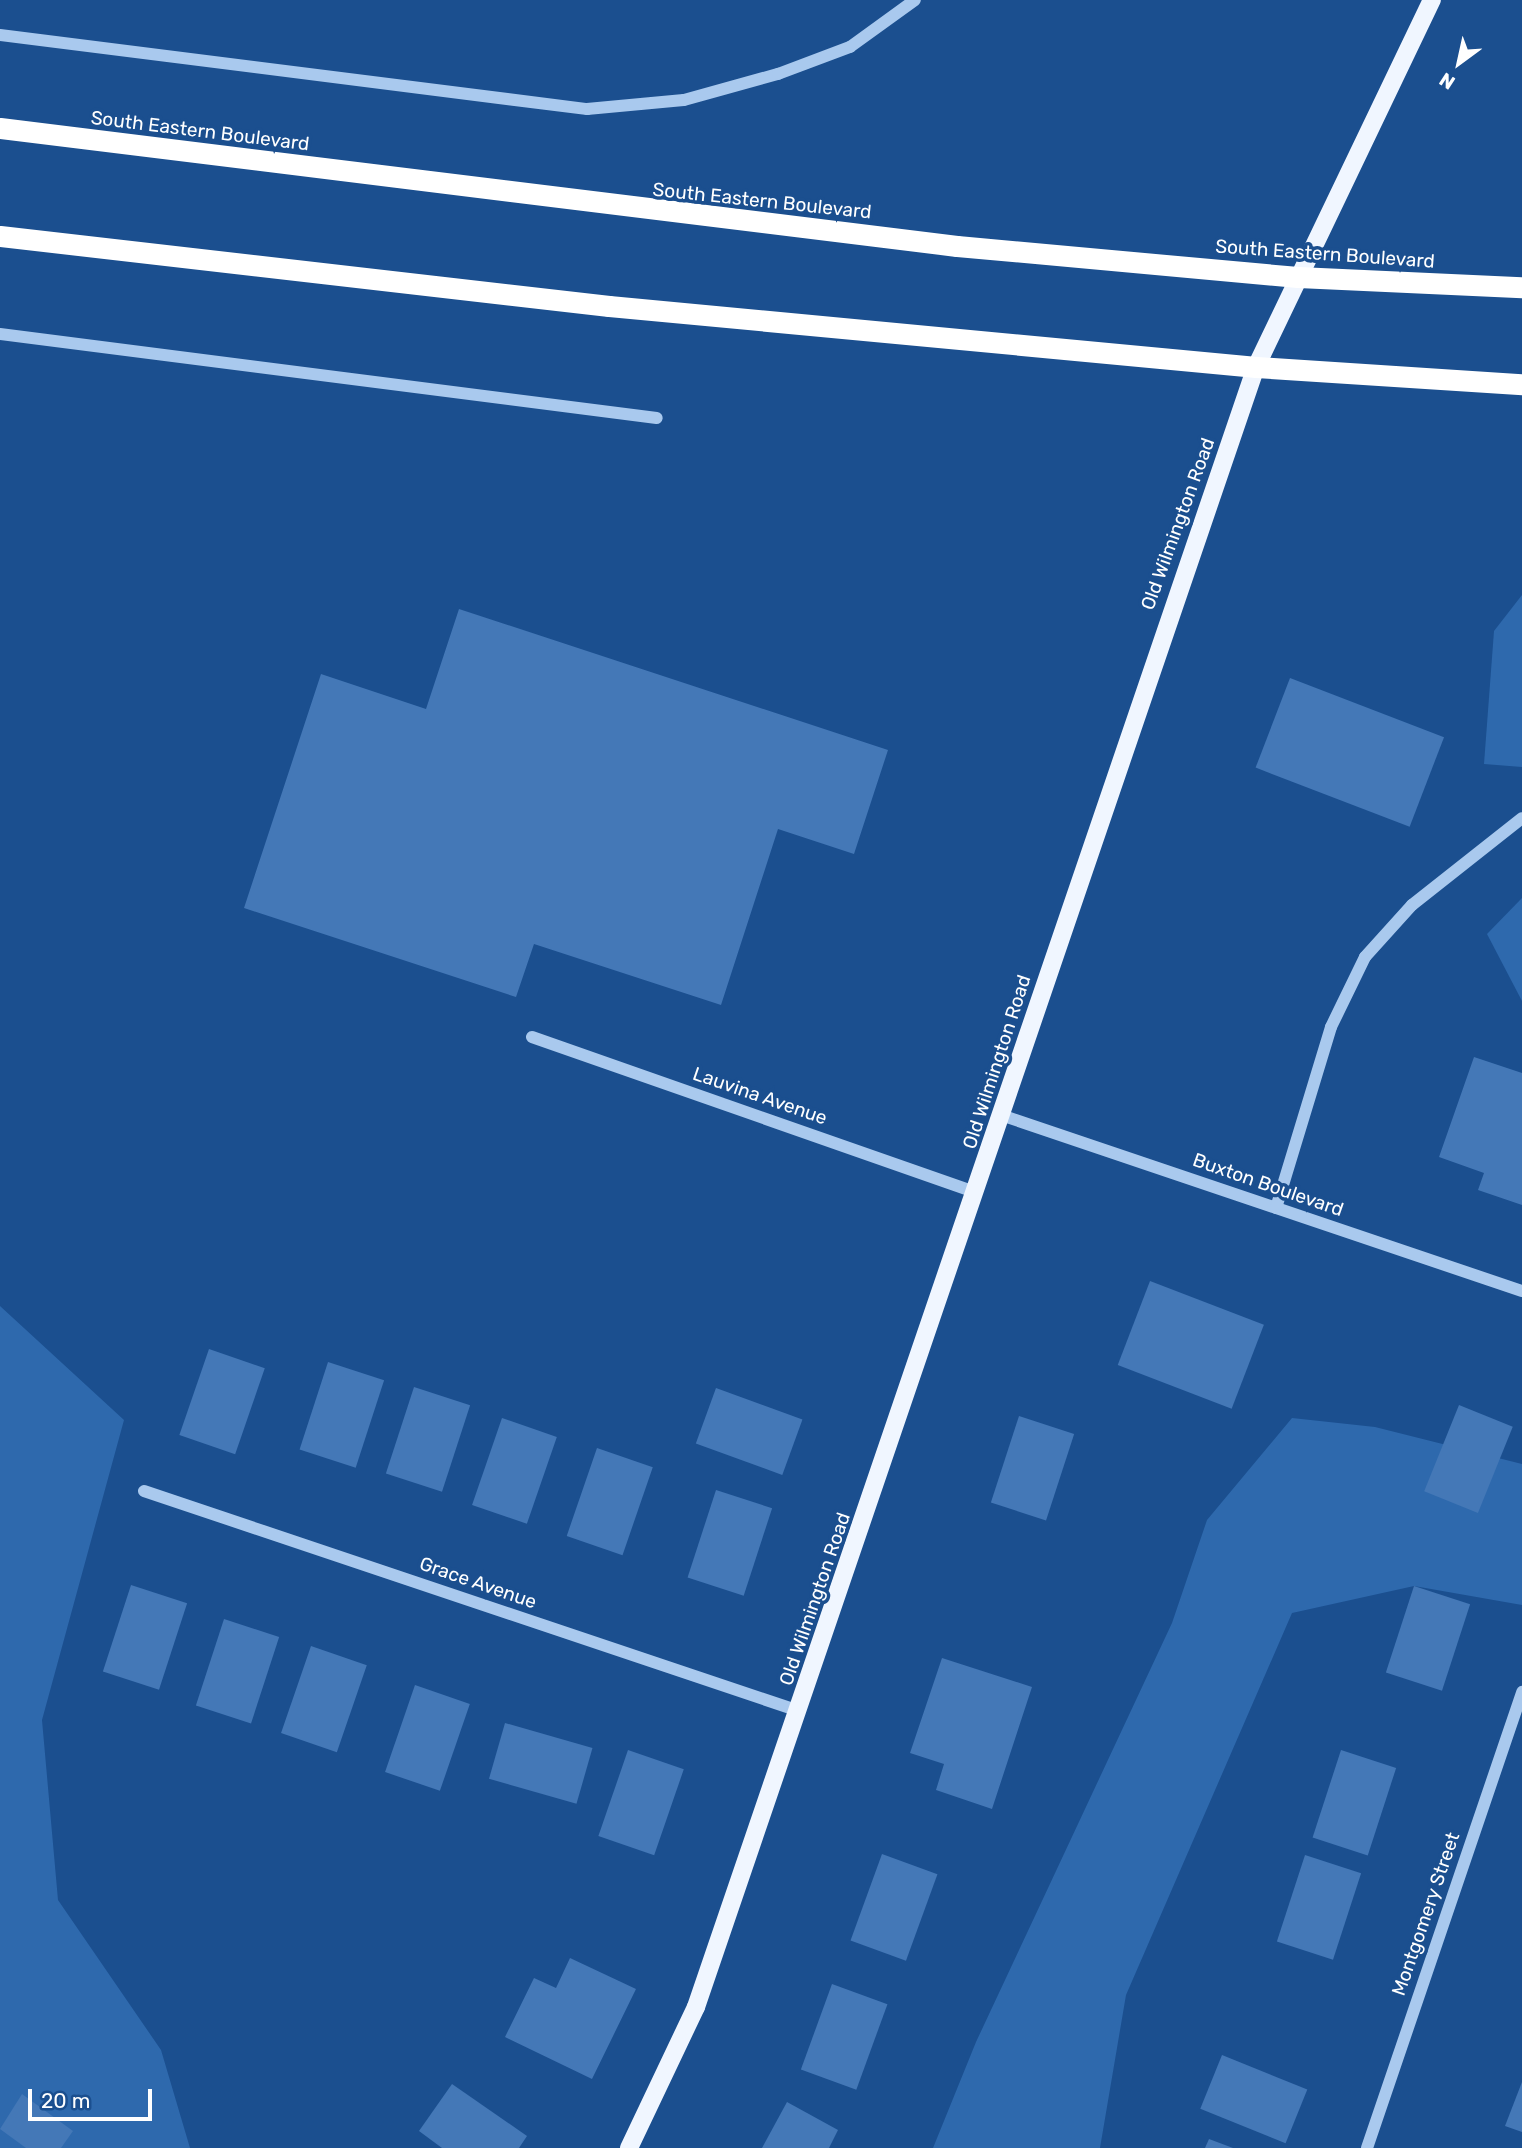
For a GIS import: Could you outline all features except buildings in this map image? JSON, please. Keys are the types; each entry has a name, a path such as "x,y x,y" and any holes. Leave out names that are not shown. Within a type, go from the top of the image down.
{"highway":[{"name":"South Eastern Boulevard","path":"0,128 631,210 1298,277 1522,287"},
{"path":"0,236 609,306 1256,368 1522,384"}],"main road":[{"name":"Old Wilmington Road","path":"629,2148 696,2007 1256,368 1432,0"}],"street":[{"path":"0,35 587,109 684,100 778,74 850,47 915,0"},
{"path":"0,334 657,418"},
{"path":"1276,1208 1331,1027 1365,957 1412,905 1522,818"},
{"name":"Lauvina Avenue","path":"532,1037 975,1192"},
{"name":"Buxton Boulevard","path":"1001,1115 1522,1291"},
{"name":"Grace Avenue","path":"144,1491 799,1711"},
{"name":"Montgomery Street","path":"1367,2148 1522,1692"}],"shaded area":[{"path":"1522,595 1522,767 1484,764 1494,631"},
{"path":"1522,898 1522,1001 1487,934"},
{"path":"0,1306 124,1420 42,1720 58,1900 161,2050 190,2148 0,2148"},
{"path":"1292,1418 1375,1427 1522,1464 1522,1605 1414,1586 1292,1613 1126,1995 1100,2148 933,2148 976,2042 1172,1623 1207,1520"}]}
